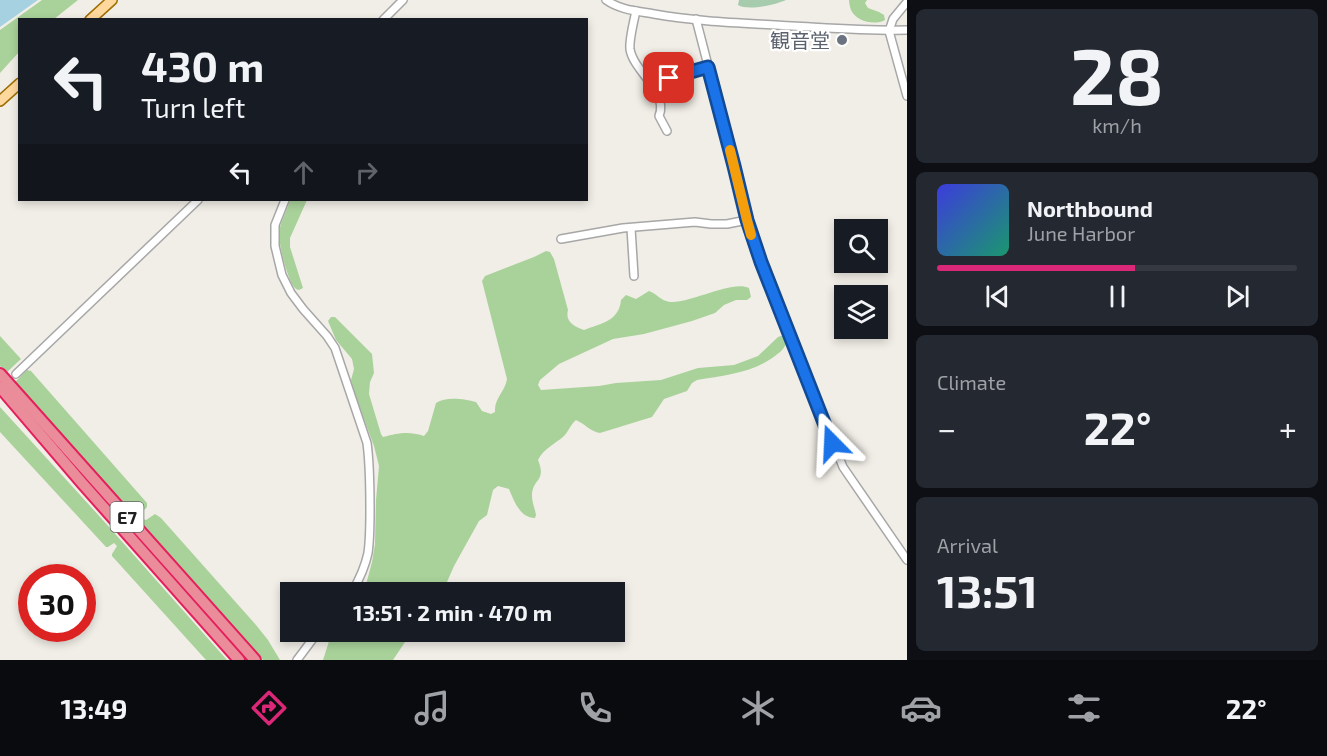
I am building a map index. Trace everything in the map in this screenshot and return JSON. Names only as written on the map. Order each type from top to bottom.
[{"type":"highway","name":"E7","points":[[0,374],[255,660]]},
{"type":"highway","name":"E7","points":[[0,387],[240,660]]},
{"type":"main road","points":[[92,18],[112,0]]},
{"type":"main road","points":[[0,101],[18,85]]},
{"type":"street","points":[[385,18],[403,0]]},
{"type":"street","points":[[606,0],[623,9],[725,22],[907,30]]},
{"type":"street","points":[[907,2],[892,19],[889,31],[907,96]]},
{"type":"street","points":[[636,11],[630,47],[661,103],[659,116],[667,131]]},
{"type":"street","points":[[696,19],[747,220],[761,262],[843,468],[907,560]]},
{"type":"street","points":[[650,83],[708,67]]},
{"type":"street","points":[[16,374],[197,201]]},
{"type":"street","points":[[285,201],[275,225],[275,246],[282,275],[291,293],[327,336],[334,348],[368,451],[370,532],[364,569],[357,582]]},
{"type":"street","points":[[561,239],[631,228],[695,222],[726,224],[747,220]]},
{"type":"street","points":[[631,228],[634,276]]},
{"type":"street","points":[[297,660],[310,642]]},
{"type":"green space","points":[[42,0],[78,0],[55,18],[18,18],[18,53],[0,73],[0,30]]},
{"type":"green space","points":[[739,0],[786,0],[769,5],[742,7],[738,5]]},
{"type":"green space","points":[[849,0],[867,0],[865,3],[868,8],[884,15],[885,20],[876,23],[861,20],[853,14]]},
{"type":"green space","points":[[290,201],[307,201],[290,238],[290,247],[303,288],[299,290],[292,284],[284,262],[279,237],[281,223]]},
{"type":"green space","points":[[546,251],[550,252],[554,259],[569,321],[584,330],[613,317],[626,295],[636,299],[649,291],[667,301],[678,302],[721,289],[741,286],[749,288],[751,297],[747,300],[736,300],[724,305],[715,313],[692,321],[644,334],[613,339],[559,364],[540,380],[538,385],[541,390],[661,380],[698,368],[734,365],[758,356],[778,337],[784,335],[787,337],[786,343],[778,354],[757,366],[697,380],[687,391],[664,399],[652,417],[600,433],[576,420],[564,436],[546,450],[538,460],[541,472],[532,496],[535,518],[522,512],[509,489],[498,486],[493,490],[487,515],[479,521],[447,582],[367,582],[375,544],[379,466],[353,390],[352,359],[336,340],[328,321],[331,317],[335,317],[372,354],[374,373],[370,382],[369,394],[383,437],[404,433],[424,436],[428,431],[436,403],[445,399],[476,402],[482,411],[491,414],[495,412],[496,403],[507,379],[482,281],[485,276]]},
{"type":"green space","points":[[0,336],[21,359],[6,373],[0,366]]},
{"type":"green space","points":[[27,370],[31,371],[147,503],[147,507],[140,514],[143,519],[146,520],[155,514],[161,518],[256,625],[280,660],[263,660],[15,382]]},
{"type":"green space","points":[[0,407],[227,660],[206,660],[112,556],[117,546],[114,543],[106,547],[0,432]]},
{"type":"green space","points":[[329,642],[405,642],[393,660],[323,660]]},
{"type":"water","points":[[0,0],[38,0],[0,27]]},
{"type":"slow traffic","points":[[730,150],[751,235]]},
{"type":"place","name":"観音堂","points":[[842,40]]},
{"type":"route","points":[[669,78],[708,67],[747,220],[761,262],[832,443]]}]
